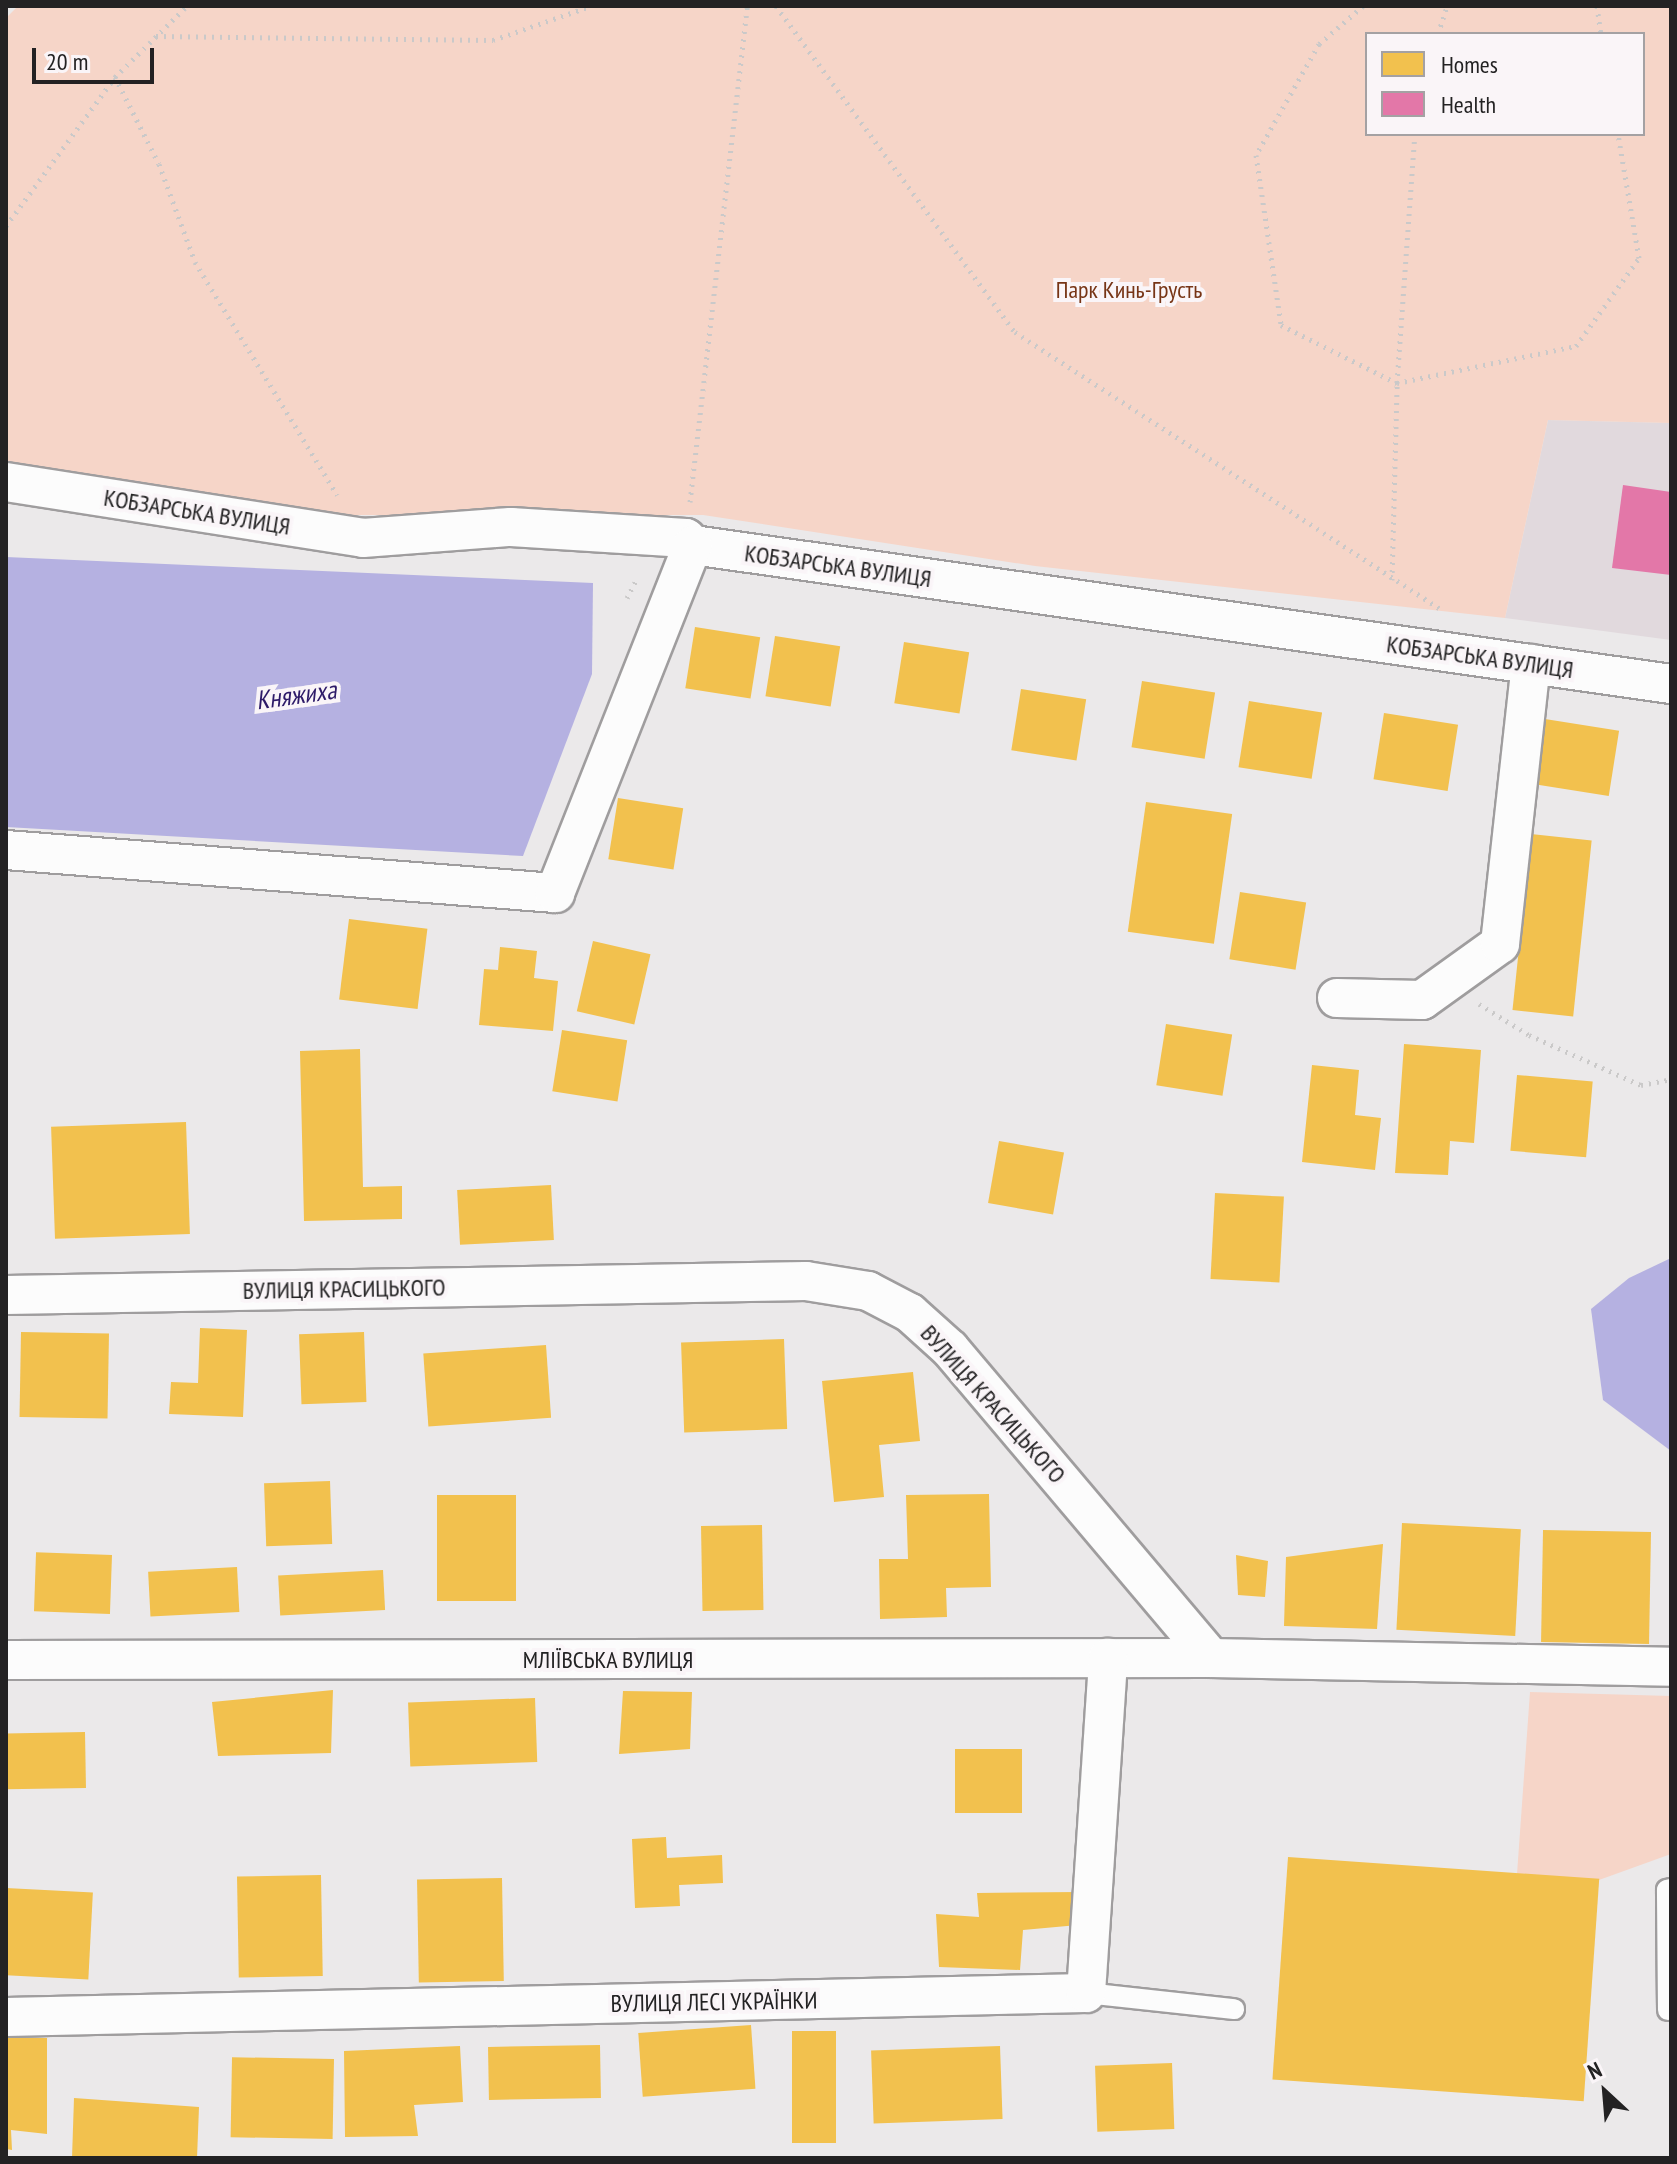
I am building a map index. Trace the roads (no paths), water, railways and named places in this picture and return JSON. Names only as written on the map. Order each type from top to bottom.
[{"type":"street","name":"КОБЗАРСЬКА ВУЛИЦЯ","points":[[6,482],[363,538],[511,527],[689,541],[1671,684]]},
{"type":"street","points":[[6,850],[555,893],[689,541]]},
{"type":"street","points":[[1337,998],[1422,1000],[1500,944],[1531,664]]},
{"type":"street","name":"ВУЛИЦЯ КРАСИЦЬКОГО","points":[[6,1295],[806,1281],[868,1291],[910,1313],[950,1349],[1211,1658]]},
{"type":"street","points":[[1086,1993],[1108,1658]]},
{"type":"street","points":[[1211,1658],[1671,1667]]},
{"type":"street","name":"МЛІЇВСЬКА ВУЛИЦЯ","points":[[6,1660],[1211,1658]]},
{"type":"street","name":"ВУЛИЦЯ ЛЕСІ УКРАЇНКИ","points":[[6,2017],[1086,1993]]},
{"type":"lane","points":[[1668,2010],[1667,1890],[1671,1889]]},
{"type":"lane","points":[[1086,1993],[1234,2009]]},
{"type":"water","name":"Княжиха","points":[[6,557],[593,583],[592,674],[523,856],[6,827]]},
{"type":"water","points":[[1671,1258],[1671,1451],[1603,1400],[1591,1309],[1629,1278]]},
{"type":"park label","name":"Парк Кинь-Грусть","points":[[1129,290]]}]
